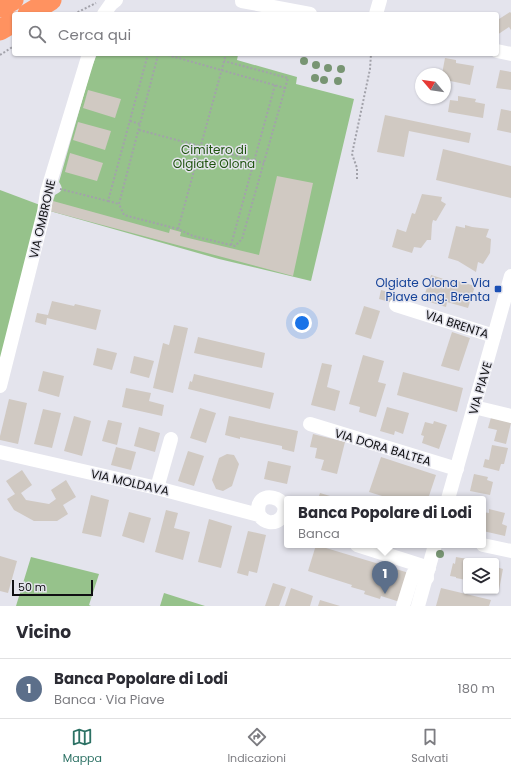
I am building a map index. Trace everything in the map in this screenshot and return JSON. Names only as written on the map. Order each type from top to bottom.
[{"type":"highway","points":[[0,7],[13,0]]},
{"type":"highway","points":[[31,12],[51,0]]},
{"type":"highway","points":[[0,30],[12,23]]},
{"type":"street","points":[[105,12],[116,0]]},
{"type":"street","points":[[242,0],[300,12]]},
{"type":"street","points":[[377,12],[380,0]]},
{"type":"street","points":[[499,51],[511,54]]},
{"type":"street","name":"VIA OMBRONE","points":[[0,386],[44,212],[49,185],[88,56]]},
{"type":"street","name":"VIA PIAVE","points":[[449,496],[494,336],[506,308],[511,276]]},
{"type":"street","name":"VIA BRENTA","points":[[396,305],[494,336]]},
{"type":"street","points":[[474,407],[511,416]]},
{"type":"street","name":"VIA DORA BALTEA","points":[[310,424],[457,469]]},
{"type":"street","points":[[157,488],[171,439]]},
{"type":"street","name":"VIA MOLDAVA","points":[[0,452],[157,488],[259,515]]},
{"type":"street","points":[[486,546],[511,551]]},
{"type":"street","points":[[365,548],[428,573]]},
{"type":"street","points":[[418,606],[434,548]]},
{"type":"street","points":[[403,606],[413,574],[428,573]]},
{"type":"path","points":[[78,12],[102,0]]},
{"type":"path","points":[[0,55],[12,47]]},
{"type":"path","points":[[108,201],[147,56]]},
{"type":"path","points":[[159,56],[119,204],[124,215],[178,229],[193,236],[235,246],[242,239],[288,78],[224,61]]},
{"type":"path","points":[[171,56],[285,88]]},
{"type":"path","points":[[178,229],[225,56]]},
{"type":"path","points":[[356,179],[357,168],[352,154],[370,69],[371,56]]},
{"type":"path","points":[[231,245],[275,85]]},
{"type":"path","points":[[130,121],[140,124]]},
{"type":"path","points":[[139,130],[264,163]]},
{"type":"path","points":[[49,185],[119,204]]},
{"type":"green space","name":"Cimitero di Olgiate Olona","points":[[96,56],[238,56],[237,60],[297,77],[296,84],[354,99],[311,281],[219,259],[50,211],[55,195],[62,190],[59,182],[91,69]]},
{"type":"green space","points":[[0,190],[40,205],[0,370]]},
{"type":"green space","points":[[31,557],[99,574],[89,605],[91,606],[16,606]]},
{"type":"green space","points":[[164,593],[205,606],[160,606]]},
{"type":"building","points":[[510,12],[511,30],[509,27],[499,34],[499,19]]},
{"type":"building","points":[[445,58],[456,60],[456,63],[474,66],[470,85],[451,81],[451,68],[443,68]]},
{"type":"building","points":[[500,70],[511,72],[511,90],[496,88]]},
{"type":"building","points":[[88,90],[121,99],[115,118],[83,108]]},
{"type":"building","points":[[458,96],[476,99],[475,102],[485,104],[483,118],[448,112],[451,100],[458,101]]},
{"type":"building","points":[[501,109],[511,111],[511,133],[497,130]]},
{"type":"building","points":[[385,115],[471,133],[469,143],[409,131],[404,157],[377,152]]},
{"type":"building","points":[[78,122],[111,131],[105,150],[73,140]]},
{"type":"building","points":[[443,149],[511,166],[511,198],[436,180]]},
{"type":"building","points":[[70,153],[103,163],[97,181],[65,172]]},
{"type":"building","points":[[277,176],[313,183],[293,276],[50,211],[53,201],[169,233],[170,229],[181,232],[180,236],[259,255]]},
{"type":"building","points":[[422,194],[442,197],[441,201],[446,204],[436,221],[433,220],[431,240],[427,240],[421,248],[414,247],[412,253],[392,247],[397,229],[406,232],[412,213],[415,214]]},
{"type":"building","points":[[465,225],[489,229],[486,237],[491,239],[490,253],[483,264],[478,262],[476,272],[458,261],[448,258],[456,226],[465,228]]},
{"type":"building","points":[[431,275],[450,281],[451,279],[475,286],[468,308],[447,302],[446,307],[423,300]]},
{"type":"building","points":[[381,290],[396,294],[393,303],[379,299]]},
{"type":"building","points":[[52,301],[74,306],[75,304],[101,310],[96,330],[47,318],[46,325],[35,322],[37,313],[48,315]]},
{"type":"building","points":[[364,306],[380,311],[371,339],[355,334]]},
{"type":"building","points":[[174,325],[188,328],[173,393],[153,388],[163,343],[169,345]]},
{"type":"building","points":[[452,332],[470,338],[459,371],[441,366]]},
{"type":"building","points":[[198,337],[265,353],[262,368],[194,353]]},
{"type":"building","points":[[97,348],[117,353],[112,370],[93,365]]},
{"type":"building","points":[[363,355],[384,361],[378,382],[386,384],[376,417],[359,412],[360,407],[349,404]]},
{"type":"building","points":[[134,356],[154,361],[149,378],[130,373]]},
{"type":"building","points":[[322,363],[332,365],[327,387],[340,391],[335,411],[311,405]]},
{"type":"building","points":[[43,371],[64,376],[59,397],[38,391]]},
{"type":"building","points":[[403,372],[463,388],[457,412],[397,395]]},
{"type":"building","points":[[194,374],[274,393],[270,409],[188,389]]},
{"type":"building","points":[[126,388],[151,393],[149,401],[164,405],[162,416],[122,407]]},
{"type":"building","points":[[9,399],[27,403],[18,444],[0,440]]},
{"type":"building","points":[[387,407],[409,413],[403,434],[395,431],[394,435],[380,431]]},
{"type":"building","points":[[200,408],[216,413],[206,443],[190,438]]},
{"type":"building","points":[[43,409],[61,413],[52,448],[34,444]]},
{"type":"building","points":[[492,414],[511,423],[506,444],[494,441],[497,430],[488,428]]},
{"type":"building","points":[[74,416],[91,421],[82,456],[64,451]]},
{"type":"building","points":[[229,416],[298,431],[294,452],[282,449],[282,446],[225,435]]},
{"type":"building","points":[[108,420],[122,423],[117,445],[102,441]]},
{"type":"building","points":[[434,421],[447,425],[439,449],[422,443],[424,436],[421,435],[425,422],[433,424]]},
{"type":"building","points":[[139,427],[160,433],[155,452],[134,446]]},
{"type":"building","points":[[313,434],[345,442],[337,474],[321,470],[324,460],[315,458],[317,448],[310,447]]},
{"type":"building","points":[[492,445],[508,448],[504,464],[501,464],[499,471],[483,467],[485,459],[489,460]]},
{"type":"building","points":[[116,447],[136,452],[131,470],[111,465]]},
{"type":"building","points":[[188,451],[204,456],[194,486],[178,481]]},
{"type":"building","points":[[227,454],[234,455],[239,464],[232,486],[223,491],[216,489],[212,480],[219,458]]},
{"type":"building","points":[[381,457],[436,475],[429,496],[382,496],[369,492]]},
{"type":"building","points":[[268,461],[291,466],[287,484],[264,479]]},
{"type":"building","points":[[22,470],[32,485],[21,493],[26,500],[49,504],[56,499],[51,490],[66,480],[76,497],[63,505],[68,514],[57,521],[34,521],[14,510],[7,499],[15,494],[6,481]]},
{"type":"building","points":[[474,474],[488,477],[487,480],[493,482],[490,495],[470,491]]},
{"type":"building","points":[[320,493],[330,496],[319,496]]},
{"type":"building","points":[[91,495],[109,500],[101,537],[82,533]]},
{"type":"building","points":[[489,509],[505,513],[502,524],[507,526],[505,536],[486,532],[486,512],[489,513]]},
{"type":"building","points":[[166,510],[178,513],[174,528],[190,532],[183,560],[155,552]]},
{"type":"building","points":[[129,512],[151,518],[144,543],[122,536]]},
{"type":"building","points":[[209,519],[232,526],[221,568],[198,562]]},
{"type":"building","points":[[248,531],[266,535],[257,573],[249,571],[248,576],[237,573]]},
{"type":"building","points":[[315,548],[326,548],[409,573],[400,602],[381,596],[380,599],[364,594],[365,591],[351,587],[352,585],[308,571]]},
{"type":"building","points":[[0,556],[17,561],[8,593],[0,591]]},
{"type":"building","points":[[456,557],[463,558],[463,579],[450,576],[453,563],[455,564]]},
{"type":"building","points":[[499,568],[503,569],[499,590]]},
{"type":"building","points":[[273,583],[286,587],[279,606],[265,606]]},
{"type":"building","points":[[291,588],[313,596],[310,606],[285,606]]},
{"type":"building","points":[[441,588],[491,600],[489,606],[436,606]]},
{"type":"building","points":[[320,600],[340,606],[318,606]]},
{"type":"place","name":"Olgiate Olona - Via Piave ang. Brenta","points":[[498,289]]},
{"type":"place","name":"Banca Popolare di Lodi","points":[[385,594]]}]
